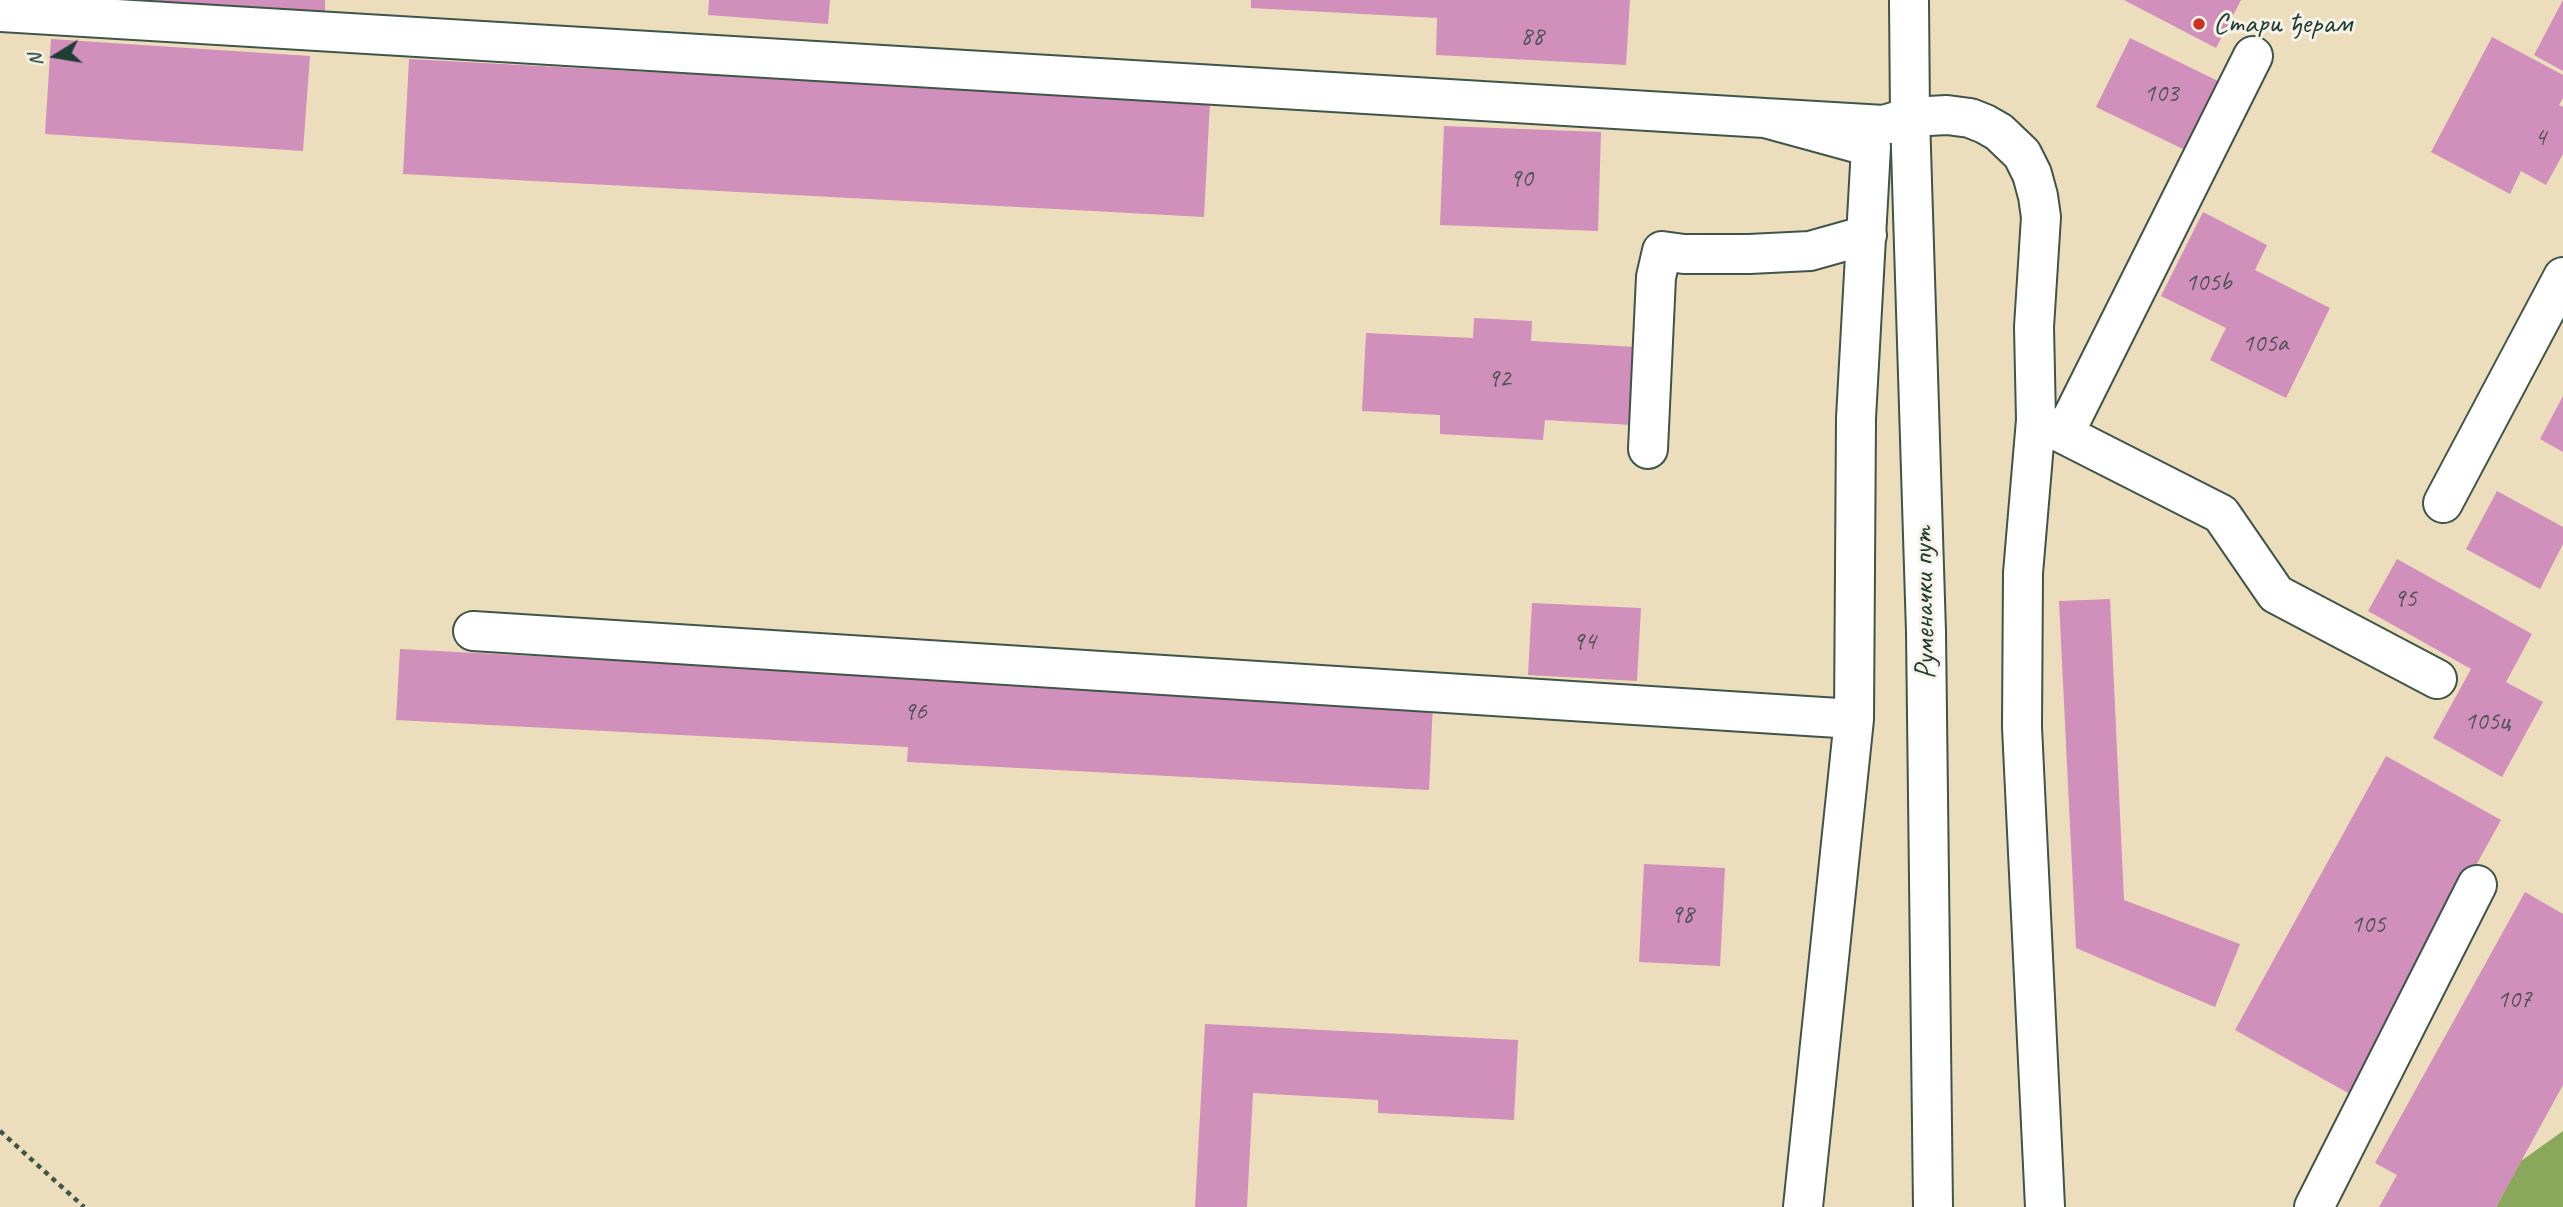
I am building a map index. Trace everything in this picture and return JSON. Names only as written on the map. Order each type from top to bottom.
[{"type":"street","name":"Руменачки пут","points":[[1909,0],[1910,117],[1926,632],[1933,1207]]},
{"type":"street","points":[[0,12],[1884,125],[1910,117],[1947,115],[1970,118],[1999,132],[2022,154],[2039,195],[2041,217],[2034,327],[2050,427]]},
{"type":"street","points":[[2045,1207],[2022,727],[2023,573],[2050,427],[2253,56]]},
{"type":"street","points":[[1765,118],[1871,147],[1856,418],[1854,719],[1803,1207]]},
{"type":"street","points":[[1648,449],[1656,277],[1662,251],[1749,254],[1810,251],[1867,235]]},
{"type":"street","points":[[2443,503],[2563,277]]},
{"type":"street","points":[[2050,427],[2221,514],[2276,594],[2437,680]]},
{"type":"street","points":[[472,631],[1854,719]]},
{"type":"street","points":[[2314,1207],[2477,885]]},
{"type":"path","points":[[0,1131],[84,1207]]},
{"type":"green space","points":[[2563,1131],[2563,1207],[2496,1207],[2521,1161]]},
{"type":"building","points":[[325,0],[325,14],[139,2]]},
{"type":"building","points":[[709,0],[830,0],[828,24],[708,15]]},
{"type":"building","points":[[1251,0],[1630,0],[1626,65],[1436,55],[1437,18],[1251,8]]},
{"type":"building","name":"Стари ђерам","points":[[2124,0],[2241,0],[2216,48]]},
{"type":"building","points":[[2563,0],[2563,71],[2534,55]]},
{"type":"building","points":[[2492,37],[2563,75],[2563,98],[2559,105],[2563,107],[2563,154],[2546,185],[2521,171],[2510,194],[2431,152]]},
{"type":"building","points":[[2130,38],[2218,81],[2185,150],[2096,107]]},
{"type":"building","points":[[51,39],[310,56],[303,151],[45,134]]},
{"type":"building","points":[[409,59],[1210,102],[1204,217],[403,174]]},
{"type":"building","points":[[1444,126],[1601,132],[1598,231],[1440,225]]},
{"type":"building","points":[[2203,212],[2267,245],[2255,270],[2330,308],[2286,398],[2210,360],[2226,328],[2161,296]]},
{"type":"building","points":[[1474,318],[1532,321],[1531,341],[1636,347],[1632,425],[1545,420],[1543,440],[1440,434],[1440,415],[1362,411],[1366,333],[1473,338]]},
{"type":"building","points":[[2563,396],[2563,452],[2540,439]]},
{"type":"building","points":[[2497,491],[2563,527],[2563,544],[2540,589],[2466,549]]},
{"type":"building","points":[[2397,559],[2532,634],[2506,682],[2543,702],[2502,777],[2433,738],[2471,669],[2368,611]]},
{"type":"building","points":[[2110,599],[2124,900],[2240,944],[2215,1007],[2076,948],[2059,601]]},
{"type":"building","points":[[1532,603],[1641,608],[1637,681],[1528,675]]},
{"type":"building","points":[[400,649],[1433,703],[1429,790],[907,762],[908,747],[396,720]]},
{"type":"building","points":[[2386,756],[2501,820],[2350,1094],[2235,1030]]},
{"type":"building","points":[[1644,864],[1725,868],[1720,966],[1639,962]]},
{"type":"building","points":[[2525,892],[2563,914],[2563,1085],[2496,1207],[2379,1207],[2397,1175],[2375,1163]]},
{"type":"building","points":[[1205,1024],[1518,1040],[1514,1120],[1378,1113],[1378,1100],[1253,1093],[1247,1207],[1195,1207]]},
{"type":"place","name":"Стари ђерам","points":[[2199,24]]}]
